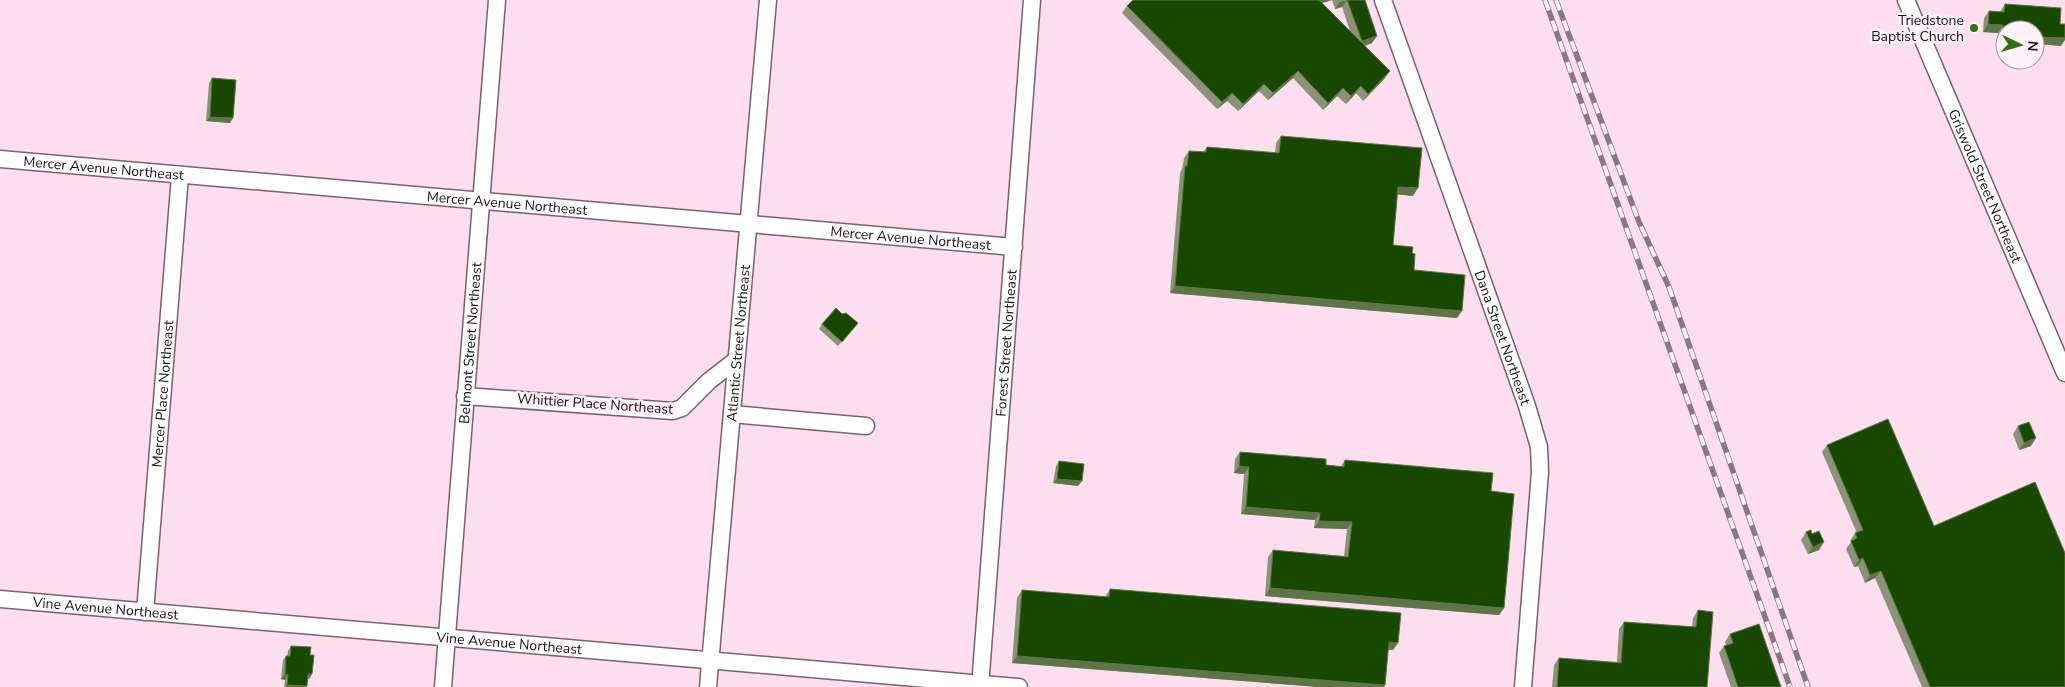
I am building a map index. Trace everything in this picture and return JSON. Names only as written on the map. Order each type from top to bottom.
[{"type":"street","name":"Belmont Street Northeast","points":[[442,687],[497,0]]},
{"type":"street","name":"Atlantic Street Northeast","points":[[708,687],[768,0]]},
{"type":"street","name":"Forest Street Northeast","points":[[980,685],[1032,0]]},
{"type":"street","name":"Dana Street Northeast","points":[[1383,0],[1533,422],[1539,447],[1540,472],[1523,687]]},
{"type":"street","name":"Griswold Street Northeast","points":[[1906,0],[2065,373]]},
{"type":"street","name":"Mercer Avenue Northeast","points":[[0,159],[1014,247]]},
{"type":"street","name":"Mercer Place Northeast","points":[[145,612],[180,176]]},
{"type":"street","name":"Whittier Place Northeast","points":[[466,396],[673,412],[682,408],[709,381],[736,360]]},
{"type":"street","points":[[732,414],[866,426]]},
{"type":"street","name":"Vine Avenue Northeast","points":[[0,599],[1019,687]]},
{"type":"building","points":[[1133,0],[1319,0],[1390,71],[1368,94],[1361,86],[1351,96],[1343,88],[1328,103],[1298,71],[1273,93],[1264,84],[1243,104],[1232,93],[1222,102],[1127,6]]},
{"type":"building","points":[[1347,0],[1365,0],[1377,36],[1362,41]]},
{"type":"building","points":[[2005,4],[2061,8],[2060,24],[2065,24],[2065,38],[2045,37],[2045,20],[1995,20],[1995,24],[1988,24],[1989,11],[2004,12]]},
{"type":"building","points":[[212,78],[236,80],[233,118],[210,117]]},
{"type":"building","points":[[1281,136],[1422,148],[1418,188],[1398,187],[1393,245],[1413,247],[1412,253],[1415,254],[1414,270],[1465,275],[1462,311],[1175,286],[1185,166],[1187,166],[1189,151],[1206,152],[1207,147],[1279,153]]},
{"type":"building","points":[[836,308],[842,314],[846,313],[858,323],[842,342],[822,324]]},
{"type":"building","points":[[1888,419],[1934,526],[2035,482],[2065,553],[2065,687],[1930,687],[1881,571],[1870,575],[1863,558],[1859,560],[1851,541],[1857,538],[1855,533],[1863,530],[1827,445]]},
{"type":"building","points":[[2029,422],[2036,438],[2024,443],[2018,426]]},
{"type":"building","points":[[1240,452],[1326,459],[1326,465],[1344,467],[1345,460],[1493,473],[1491,491],[1514,494],[1504,608],[1270,588],[1273,550],[1348,557],[1352,522],[1319,521],[1320,513],[1246,507],[1249,467],[1239,466]]},
{"type":"building","points":[[1059,461],[1084,464],[1082,481],[1057,479]]},
{"type":"building","points":[[1811,530],[1812,534],[1819,531],[1824,542],[1813,547],[1806,532]]},
{"type":"building","points":[[1110,589],[1401,613],[1398,643],[1389,642],[1385,685],[1017,656],[1022,590],[1109,597]]},
{"type":"building","points":[[1698,610],[1713,612],[1707,687],[1557,687],[1559,658],[1621,663],[1624,622],[1696,627]]},
{"type":"building","points":[[1759,624],[1781,687],[1738,687],[1724,646],[1733,643],[1730,634]]},
{"type":"building","points":[[291,646],[311,647],[310,655],[314,655],[312,674],[308,674],[307,686],[287,685],[288,675],[285,674],[286,656],[290,656]]},
{"type":"railway","points":[[1545,0],[1790,687]]},
{"type":"railway","points":[[1556,0],[1639,222],[1669,287],[1808,687]]},
{"type":"place","name":"Triedstone Baptist Church","points":[[1974,28]]}]
